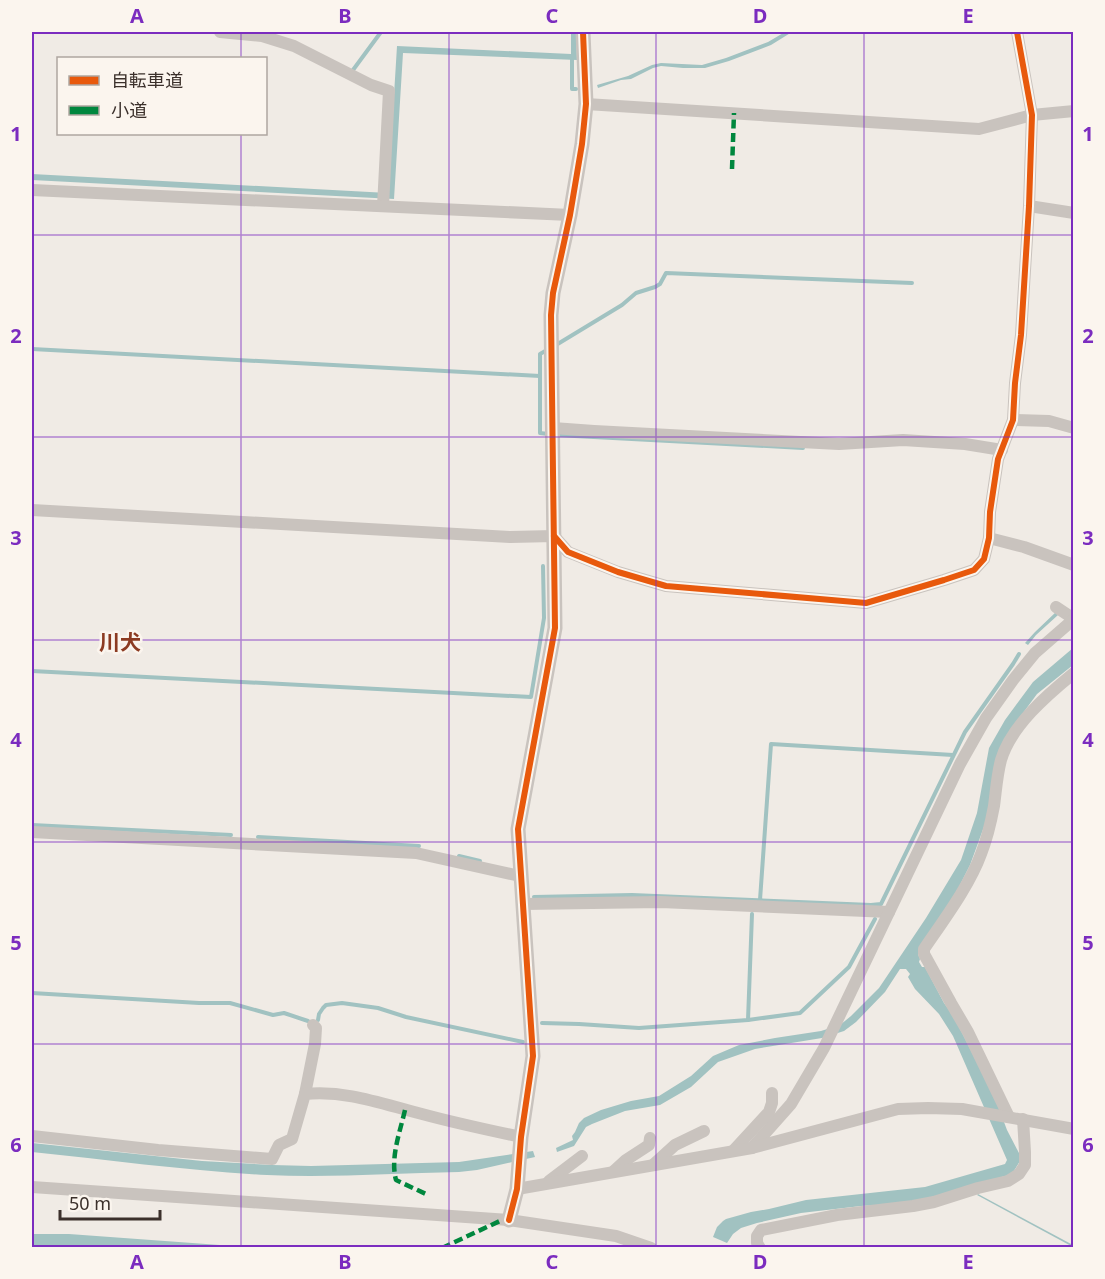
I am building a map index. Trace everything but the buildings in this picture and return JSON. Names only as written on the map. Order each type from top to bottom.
[{"type":"street","points":[[220,32],[262,36],[294,46],[371,85],[389,91],[383,199]]},
{"type":"street","points":[[509,1220],[517,1189],[521,1137],[533,1056],[518,829],[555,628],[551,315],[553,293],[582,144],[586,104],[583,32]]},
{"type":"street","points":[[554,536],[568,552],[618,572],[666,586],[866,603],[974,570],[984,559],[989,538],[990,512],[998,459],[1013,420],[1021,335],[1032,115],[1017,32]]},
{"type":"street","points":[[586,104],[980,129],[1032,115],[1074,111]]},
{"type":"street","points":[[32,190],[383,199],[570,215]]},
{"type":"street","points":[[1029,206],[1074,213]]},
{"type":"street","points":[[1013,420],[1050,421],[1074,428]]},
{"type":"street","points":[[553,428],[839,444],[903,440],[965,444],[1002,450]]},
{"type":"street","points":[[32,510],[510,537],[554,536]]},
{"type":"street","points":[[989,538],[1024,547],[1074,565]]},
{"type":"street","points":[[752,1148],[791,1104],[829,1038],[960,764],[986,718],[1035,653],[1074,619],[1056,607]]},
{"type":"street","points":[[1009,1117],[969,1032],[924,954],[924,949],[963,890],[980,857],[993,809],[1001,762],[1007,746],[1028,716],[1048,694],[1074,673]]},
{"type":"street","points":[[32,832],[416,853],[520,876]]},
{"type":"street","points":[[523,904],[661,902],[889,912]]},
{"type":"street","points":[[32,1136],[158,1150],[272,1159],[279,1145],[291,1139],[315,1044],[316,1028],[314,1025]]},
{"type":"street","points":[[733,1151],[769,1112],[772,1093]]},
{"type":"street","points":[[304,1094],[357,1096],[467,1126],[521,1137]]},
{"type":"street","points":[[517,1189],[752,1148],[898,1109],[962,1109],[1074,1129]]},
{"type":"street","points":[[760,1248],[757,1236],[761,1230],[837,1215],[934,1202],[1008,1181],[1018,1174],[1024,1165],[1023,1119]]},
{"type":"street","points":[[653,1165],[675,1145],[704,1131]]},
{"type":"street","points":[[613,1172],[626,1160],[649,1145],[650,1138]]},
{"type":"street","points":[[545,1184],[582,1156]]},
{"type":"street","points":[[32,1187],[509,1220],[616,1236],[651,1248]]},
{"type":"water","points":[[571,32],[576,32],[577,60],[403,53],[394,199],[32,180],[32,174],[388,193],[397,46],[571,54]]},
{"type":"water","points":[[785,32],[792,32],[771,45],[705,68],[661,66],[631,79],[598,88],[597,85],[661,63],[702,65],[768,42]]},
{"type":"water","points":[[1056,612],[1058,615],[1028,645],[1025,643],[1035,632]]},
{"type":"water","points":[[1073,648],[1073,665],[1037,694],[1006,736],[985,824],[970,865],[918,954],[919,962],[922,967],[925,967],[953,1015],[995,1098],[1007,1130],[1020,1155],[1020,1161],[1012,1174],[937,1196],[897,1204],[801,1213],[757,1223],[741,1228],[727,1243],[713,1237],[717,1227],[726,1219],[751,1212],[806,1200],[925,1187],[1005,1164],[1007,1160],[953,1036],[939,1014],[915,989],[906,969],[900,969],[885,992],[844,1031],[822,1038],[755,1049],[718,1062],[691,1087],[660,1105],[625,1111],[592,1124],[586,1127],[574,1146],[557,1152],[556,1148],[573,1140],[572,1136],[584,1118],[631,1101],[659,1096],[691,1076],[713,1056],[739,1045],[821,1031],[840,1025],[851,1016],[879,988],[926,918],[961,860],[977,813],[989,748],[1005,720],[1033,682]]},
{"type":"water","points":[[32,1143],[202,1161],[272,1165],[459,1162],[533,1151],[535,1157],[459,1172],[291,1176],[208,1171],[32,1152]]},
{"type":"water","points":[[977,1195],[1073,1245],[1073,1247]]},
{"type":"water","points":[[32,1234],[69,1234],[247,1247],[32,1247]]},
{"type":"waterway","points":[[353,70],[381,32]]},
{"type":"waterway","points":[[572,57],[572,89],[576,89]]},
{"type":"waterway","points":[[556,345],[622,305],[636,293],[660,284],[666,273],[912,283]]},
{"type":"waterway","points":[[32,349],[540,376]]},
{"type":"waterway","points":[[547,350],[540,354],[540,433],[548,434]]},
{"type":"waterway","points":[[556,435],[803,448]]},
{"type":"waterway","points":[[32,671],[531,697],[544,618],[543,566]]},
{"type":"waterway","points":[[534,897],[632,895],[881,904],[965,732],[1019,654]]},
{"type":"waterway","points":[[760,900],[771,744],[953,755]]},
{"type":"waterway","points":[[32,825],[231,835]]},
{"type":"waterway","points":[[258,837],[419,846]]},
{"type":"waterway","points":[[459,856],[480,861]]},
{"type":"waterway","points":[[748,1020],[752,914]]},
{"type":"waterway","points":[[542,1023],[639,1028],[748,1020],[800,1013],[849,967],[875,919]]},
{"type":"waterway","points":[[32,993],[230,1003],[273,1015],[284,1013],[308,1021]]},
{"type":"waterway","points":[[318,1020],[319,1014],[326,1005],[342,1003],[378,1008],[406,1017],[523,1042]]},
{"type":"marked path","points":[[732,169],[734,113]]},
{"type":"marked path","points":[[405,1110],[395,1154],[396,1180],[428,1195]]},
{"type":"marked path","points":[[442,1248],[502,1220]]},
{"type":"cycle path","points":[[509,1220],[517,1189],[521,1137],[533,1056],[518,829],[555,628],[551,315],[553,293],[582,144],[586,104],[583,32]]},
{"type":"cycle path","points":[[554,536],[568,552],[618,572],[666,586],[866,603],[974,570],[984,559],[989,538],[990,512],[998,459],[1013,420],[1021,335],[1032,115],[1017,32]]},
{"type":"district","name":"川犬","points":[[120,642]]}]
